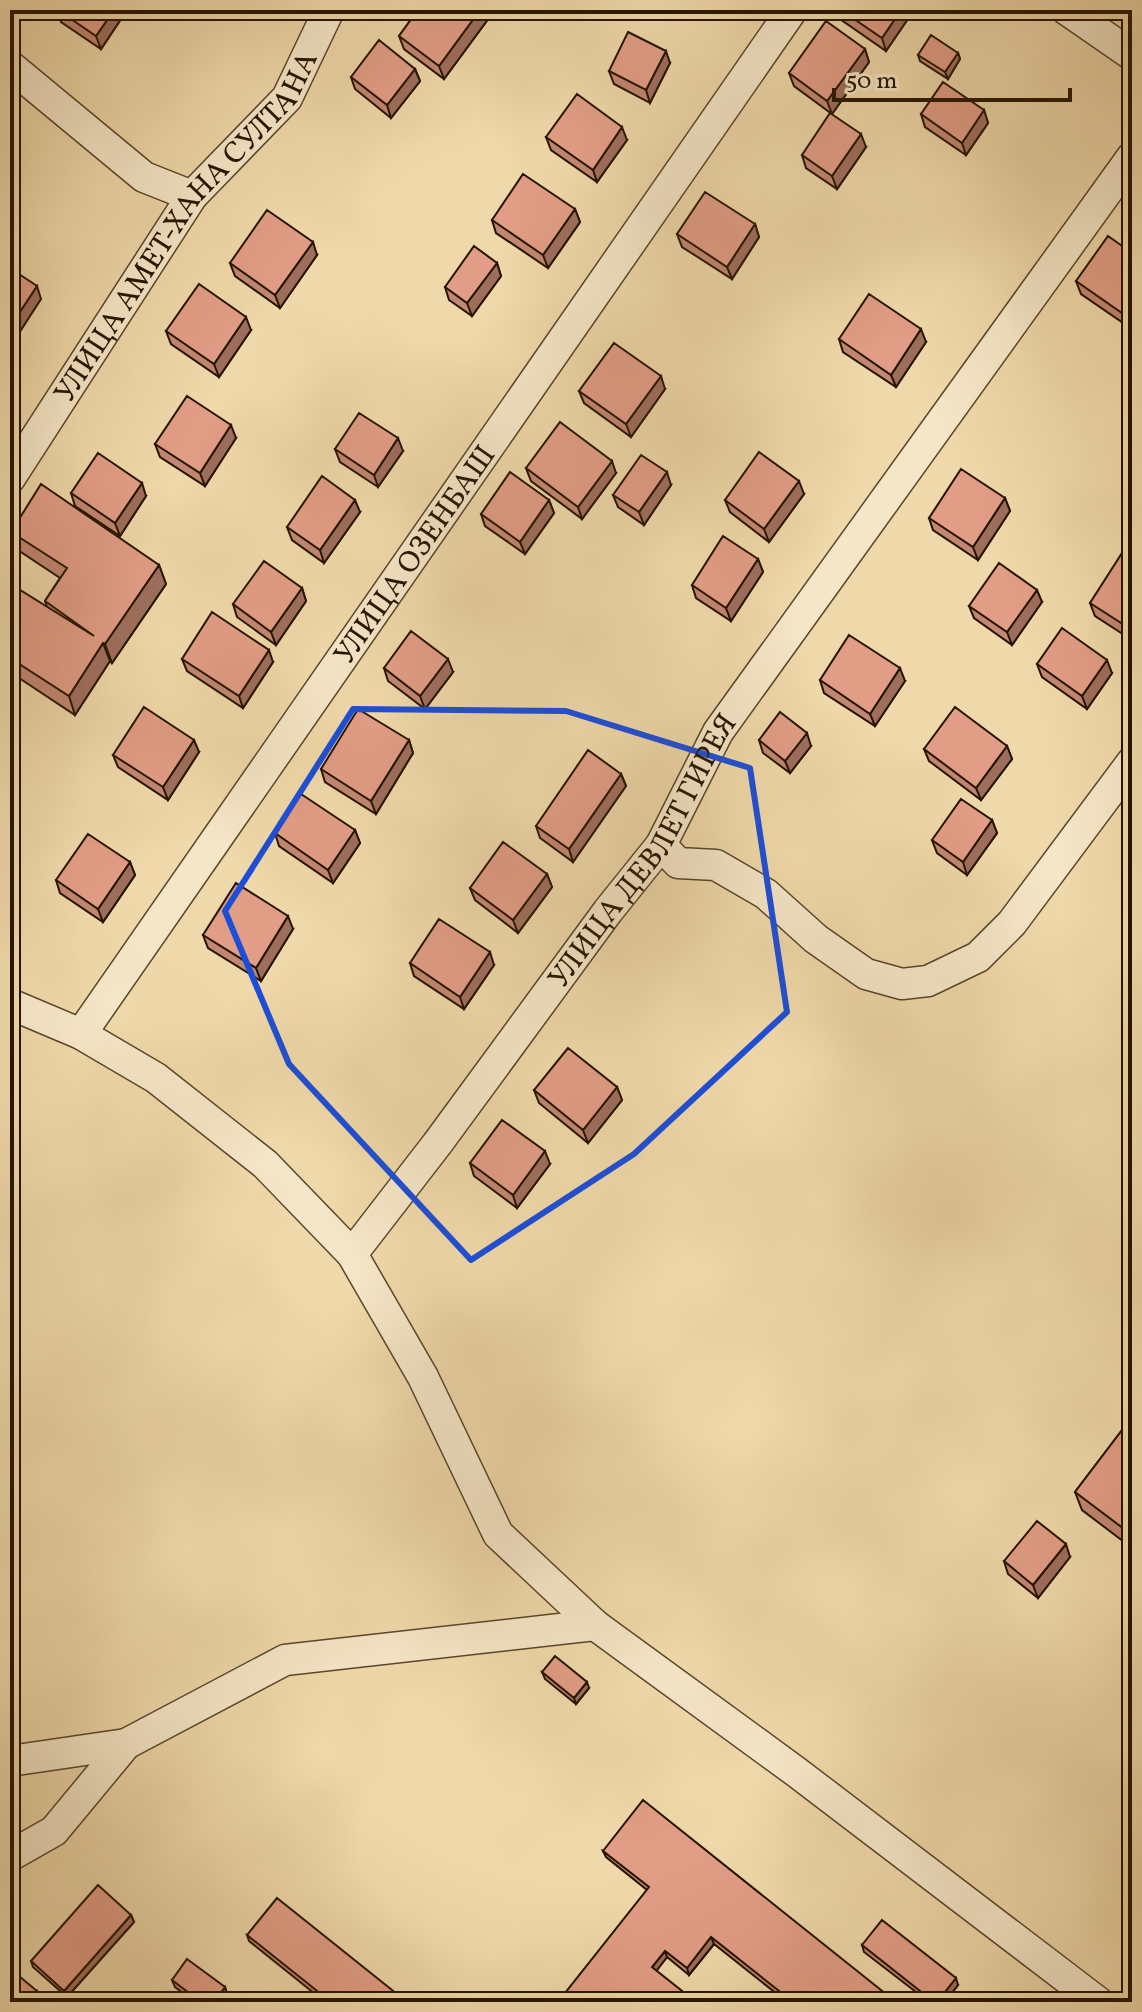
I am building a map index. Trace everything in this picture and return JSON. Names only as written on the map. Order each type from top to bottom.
[{"type":"street","name":"УЛИЦА АМЕТ-ХАНА СУЛТАНА","points":[[10,478],[192,196],[287,98],[329,10]]},
{"type":"street","name":"УЛИЦА ОЗЕНБАШ","points":[[81,1034],[792,10]]},
{"type":"street","points":[[1067,10],[1132,55]]},
{"type":"street","points":[[10,66],[144,177],[192,196]]},
{"type":"street","name":"УЛИЦА ДЕВЛЕТ ГИРЕЯ","points":[[352,1254],[608,911],[661,845],[718,732],[1132,157]]},
{"type":"street","points":[[661,845],[678,863],[716,865],[766,894],[816,939],[866,974],[902,984],[928,981],[978,957],[1012,923],[1132,762]]},
{"type":"street","points":[[10,1004],[81,1034],[156,1078],[265,1164],[352,1254],[423,1377],[498,1534],[595,1625],[795,1771],[1098,2002]]},
{"type":"street","points":[[10,1761],[126,1744],[285,1660],[595,1625]]},
{"type":"street","points":[[10,1856],[54,1831],[126,1744]]},
{"type":"highlighted area","points":[[353,709],[566,711],[750,768],[787,1012],[634,1154],[471,1260],[289,1064],[225,911]]},
{"type":"building","points":[[58,10],[114,10],[96,36]]},
{"type":"building","points":[[418,10],[480,10],[439,66],[399,36]]},
{"type":"building","points":[[841,10],[901,10],[882,38]]},
{"type":"building","points":[[826,21],[865,49],[827,101],[789,73]]},
{"type":"building","points":[[628,32],[666,51],[646,90],[609,71]]},
{"type":"building","points":[[931,35],[958,53],[945,72],[918,55]]},
{"type":"building","points":[[379,40],[415,69],[387,105],[351,77]]},
{"type":"building","points":[[943,82],[984,110],[962,143],[921,114]]},
{"type":"building","points":[[577,94],[622,127],[593,170],[546,137]]},
{"type":"building","points":[[830,113],[861,134],[832,176],[802,155]]},
{"type":"building","points":[[523,174],[575,209],[543,255],[492,220]]},
{"type":"building","points":[[705,192],[755,224],[727,267],[677,234]]},
{"type":"building","points":[[267,210],[313,242],[275,295],[230,263]]},
{"type":"building","points":[[1108,236],[1132,253],[1132,320],[1076,281]]},
{"type":"building","points":[[474,246],[497,263],[467,303],[445,287]]},
{"type":"building","points":[[10,268],[37,286],[10,327]]},
{"type":"building","points":[[199,284],[246,317],[214,364],[166,331]]},
{"type":"building","points":[[869,294],[921,329],[891,375],[839,339]]},
{"type":"building","points":[[614,343],[661,376],[626,424],[579,391]]},
{"type":"building","points":[[187,396],[231,425],[200,473],[155,444]]},
{"type":"building","points":[[359,413],[398,438],[374,475],[335,449]]},
{"type":"building","points":[[560,422],[612,461],[578,507],[526,468]]},
{"type":"building","points":[[759,452],[799,481],[764,529],[725,500]]},
{"type":"building","points":[[98,453],[142,483],[115,523],[71,493]]},
{"type":"building","points":[[641,455],[667,472],[639,512],[613,495]]},
{"type":"building","points":[[961,469],[1005,498],[973,547],[929,518]]},
{"type":"building","points":[[510,472],[549,500],[520,542],[481,514]]},
{"type":"building","points":[[322,476],[355,500],[320,550],[287,527]]},
{"type":"building","points":[[41,484],[159,565],[69,696],[10,658],[10,606],[20,590],[94,636],[45,601],[67,568],[11,532]]},
{"type":"building","points":[[723,536],[758,559],[726,608],[692,585]]},
{"type":"building","points":[[1122,553],[1132,560],[1132,630],[1090,603]]},
{"type":"building","points":[[264,561],[302,588],[271,632],[233,604]]},
{"type":"building","points":[[999,563],[1037,590],[1007,632],[969,606]]},
{"type":"building","points":[[212,612],[269,650],[239,696],[182,659]]},
{"type":"building","points":[[1062,628],[1107,660],[1082,696],[1037,664]]},
{"type":"building","points":[[411,631],[448,659],[420,696],[384,668]]},
{"type":"building","points":[[849,635],[900,668],[870,714],[820,680]]},
{"type":"building","points":[[144,707],[194,740],[163,787],[113,755]]},
{"type":"building","points":[[955,707],[1007,746],[976,788],[924,749]]},
{"type":"building","points":[[358,709],[409,740],[371,801],[321,769]]},
{"type":"building","points":[[780,712],[807,733],[785,761],[759,740]]},
{"type":"building","points":[[588,750],[621,774],[569,849],[536,826]]},
{"type":"building","points":[[301,794],[355,830],[328,870],[275,833]]},
{"type":"building","points":[[961,799],[992,820],[963,862],[932,840]]},
{"type":"building","points":[[88,834],[130,862],[98,909],[56,880]]},
{"type":"building","points":[[503,842],[547,874],[513,920],[470,888]]},
{"type":"building","points":[[236,883],[288,916],[256,968],[203,935]]},
{"type":"building","points":[[439,919],[490,952],[460,997],[410,963]]},
{"type":"building","points":[[568,1048],[617,1087],[583,1130],[534,1090]]},
{"type":"building","points":[[502,1120],[545,1151],[513,1195],[470,1163]]},
{"type":"building","points":[[1132,1417],[1132,1535],[1075,1492]]},
{"type":"building","points":[[1037,1521],[1066,1544],[1033,1585],[1004,1561]]},
{"type":"building","points":[[555,1656],[587,1682],[574,1698],[542,1672]]},
{"type":"building","points":[[643,1800],[896,2002],[793,2002],[711,1937],[687,1968],[665,1951],[652,1967],[696,2002],[558,2002],[649,1887],[603,1851]]},
{"type":"building","points":[[98,1885],[131,1915],[64,1991],[31,1961]]},
{"type":"building","points":[[277,1898],[407,2002],[331,2002],[247,1935]]},
{"type":"building","points":[[882,1920],[956,1978],[937,2002],[862,1945]]},
{"type":"building","points":[[187,1959],[225,1987],[214,2002],[201,2002],[172,1980]]},
{"type":"building","points":[[13,1971],[37,1991],[27,2002],[10,2002],[10,1975]]}]
